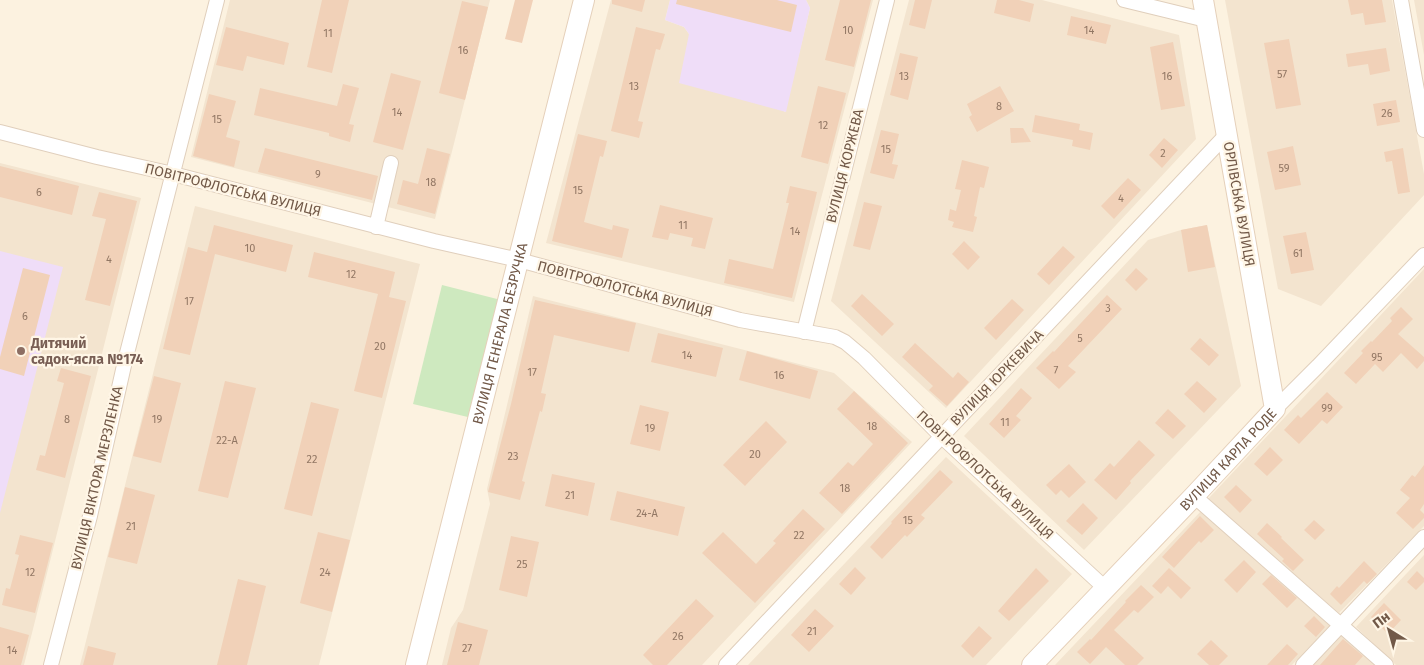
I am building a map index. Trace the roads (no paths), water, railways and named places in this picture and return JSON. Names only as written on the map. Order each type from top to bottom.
[{"type":"street","name":"ВУЛИЦЯ ВІКТОРА МЕРЗЛЕНКА","points":[[51,665],[90,516],[125,361],[217,0]]},
{"type":"street","name":"ВУЛИЦЯ ГЕНЕРАЛА БЕЗРУЧКА","points":[[416,665],[584,0]]},
{"type":"street","name":"ВУЛИЦЯ КОРЖЕВА","points":[[804,332],[886,0]]},
{"type":"street","points":[[1124,0],[1206,20]]},
{"type":"street","name":"ОРЛІВСЬКА ВУЛИЦЯ","points":[[1203,0],[1275,409]]},
{"type":"street","points":[[1401,0],[1424,130]]},
{"type":"street","name":"ПОВІТРОФЛОТСЬКА ВУЛИЦЯ","points":[[0,132],[173,174],[376,227],[519,260],[706,311],[835,337],[845,342],[864,358],[941,436],[1105,588]]},
{"type":"street","name":"ВУЛИЦЯ ЮРКЕВИЧА","points":[[726,665],[1227,134]]},
{"type":"street","points":[[376,227],[391,163]]},
{"type":"street","name":"ВУЛИЦЯ КАРЛА РОДЕ","points":[[1032,665],[1424,255]]},
{"type":"street","points":[[1194,496],[1386,665]]},
{"type":"street","points":[[1303,665],[1424,537]]},
{"type":"place","name":"Дитячий садок-ясла №174","points":[[21,351]]}]
